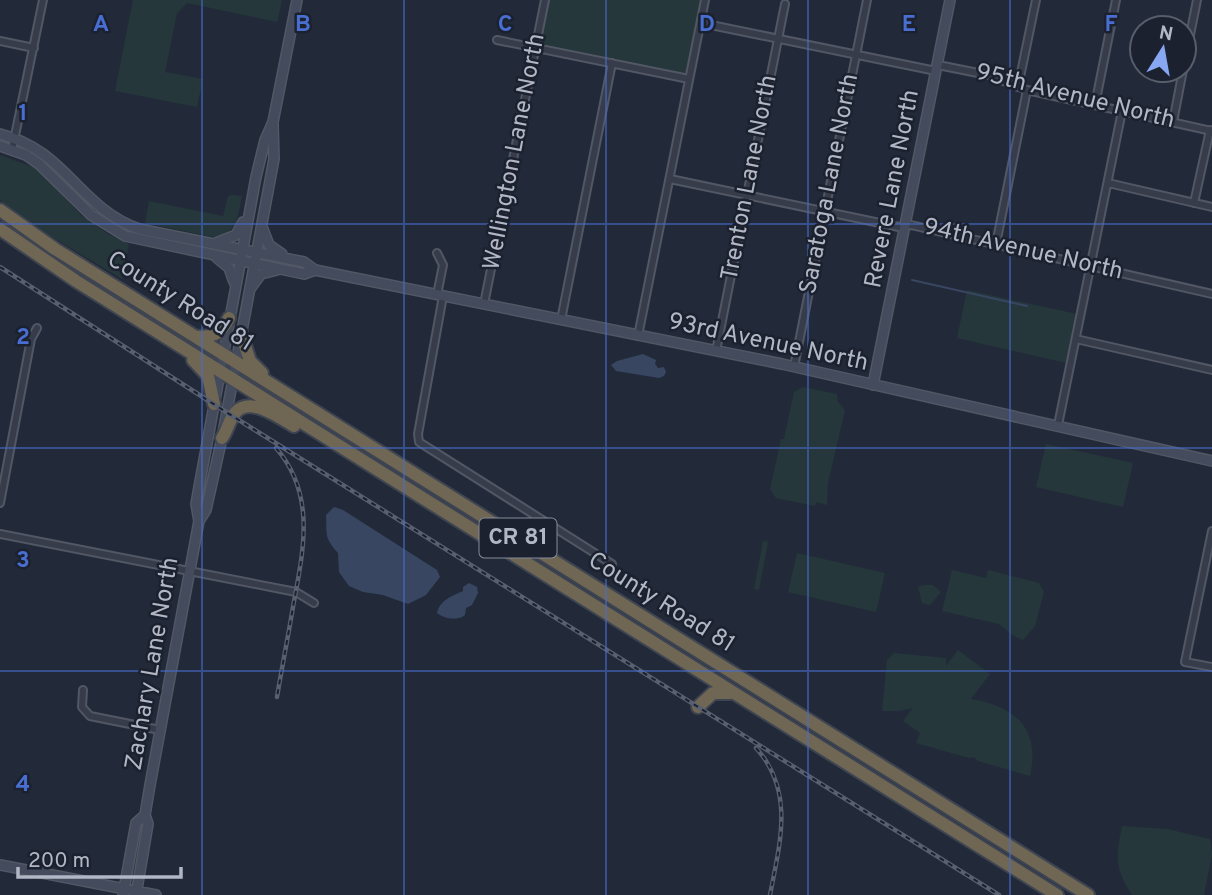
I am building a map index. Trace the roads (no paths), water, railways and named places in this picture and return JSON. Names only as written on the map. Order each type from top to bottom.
[{"type":"highway","points":[[0,204],[5,214]]},
{"type":"highway","name":"County Road 81","points":[[5,214],[195,337],[1088,895]]},
{"type":"highway","name":"County Road 81","points":[[0,229],[154,330],[1057,895]]},
{"type":"highway","points":[[0,236],[34,253]]},
{"type":"highway","points":[[195,337],[215,335],[223,329],[229,318]]},
{"type":"highway","points":[[154,330],[203,369],[210,382],[214,404]]},
{"type":"highway","points":[[241,333],[246,351],[254,365],[314,410]]},
{"type":"highway","points":[[222,438],[235,412],[256,407],[355,455]]},
{"type":"highway","points":[[713,680],[699,700],[698,707],[717,692],[739,696]]},
{"type":"street","points":[[12,150],[43,0]]},
{"type":"street","name":"Zachary Lane North","points":[[199,521],[206,510],[222,438],[274,159],[273,122],[297,0]]},
{"type":"street","name":"Wellington Lane North","points":[[484,304],[545,0]]},
{"type":"street","points":[[638,336],[705,0]]},
{"type":"street","name":"Saratoga Lane North","points":[[794,367],[867,0]]},
{"type":"street","name":"Revere Lane North","points":[[873,385],[950,0]]},
{"type":"street","points":[[1018,88],[1036,0]]},
{"type":"street","points":[[1095,105],[1116,0]]},
{"type":"street","name":"Trenton Lane North","points":[[716,351],[785,4]]},
{"type":"street","name":"95th Avenue North","points":[[701,23],[856,55],[988,75],[1018,88],[1211,130]]},
{"type":"street","points":[[497,40],[689,79]]},
{"type":"street","points":[[0,41],[34,48]]},
{"type":"street","points":[[561,320],[612,63]]},
{"type":"street","points":[[1173,122],[1181,84]]},
{"type":"street","points":[[996,244],[1027,90]]},
{"type":"street","points":[[1058,425],[1122,111]]},
{"type":"street","name":"Zachary Lane North","points":[[136,893],[148,824],[145,815],[199,521],[196,504],[229,318],[256,177],[265,140],[273,122]]},
{"type":"street","points":[[1194,203],[1211,130]]},
{"type":"street","name":"93rd Avenue North","points":[[0,134],[16,138],[42,152],[99,207],[120,221],[139,229],[296,260],[315,270],[794,367],[1212,461]]},
{"type":"street","name":"93rd Avenue North","points":[[0,146],[26,155],[48,171],[91,215],[116,232],[145,242],[304,274],[315,270]]},
{"type":"street","points":[[211,243],[223,242],[239,232],[249,187],[256,177]]},
{"type":"street","name":"94th Avenue North","points":[[670,179],[899,226],[911,225],[1212,294]]},
{"type":"street","points":[[1108,183],[1212,207]]},
{"type":"street","points":[[261,224],[264,239],[269,245],[296,260]]},
{"type":"street","points":[[437,253],[443,265],[419,442],[612,564]]},
{"type":"street","points":[[206,254],[223,261],[229,268],[234,279],[234,292]]},
{"type":"street","points":[[248,293],[261,274],[272,270],[286,270]]},
{"type":"street","points":[[0,503],[31,339],[37,328]]},
{"type":"street","points":[[1076,338],[1212,370]]},
{"type":"street","points":[[512,554],[536,516]]},
{"type":"street","points":[[1212,531],[1208,566],[1185,662],[1212,667]]},
{"type":"street","points":[[0,534],[296,592],[314,603]]},
{"type":"street","points":[[713,680],[723,666]]},
{"type":"street","points":[[83,690],[82,707],[90,716],[160,730]]},
{"type":"street","name":"Zachary Lane North","points":[[124,891],[136,823],[145,815]]},
{"type":"street","points":[[0,865],[124,891],[156,895]]},
{"type":"water","points":[[643,354],[656,360],[658,368],[664,367],[664,376],[659,378],[616,371],[611,365],[617,361]]},
{"type":"water","points":[[334,507],[343,510],[437,570],[440,577],[426,595],[408,604],[349,586],[339,572],[338,553],[327,536],[326,515]]},
{"type":"water","points":[[469,583],[477,587],[478,593],[472,605],[466,608],[465,615],[451,618],[437,613],[444,602],[463,591],[463,587]]},
{"type":"waterway","points":[[912,280],[1027,306]]},
{"type":"railway","points":[[0,267],[226,412],[999,895]]},
{"type":"railway","points":[[276,448],[289,466],[297,485],[304,524],[300,566],[277,697]]},
{"type":"railway","points":[[756,748],[776,782],[780,800],[780,837],[770,895]]}]
